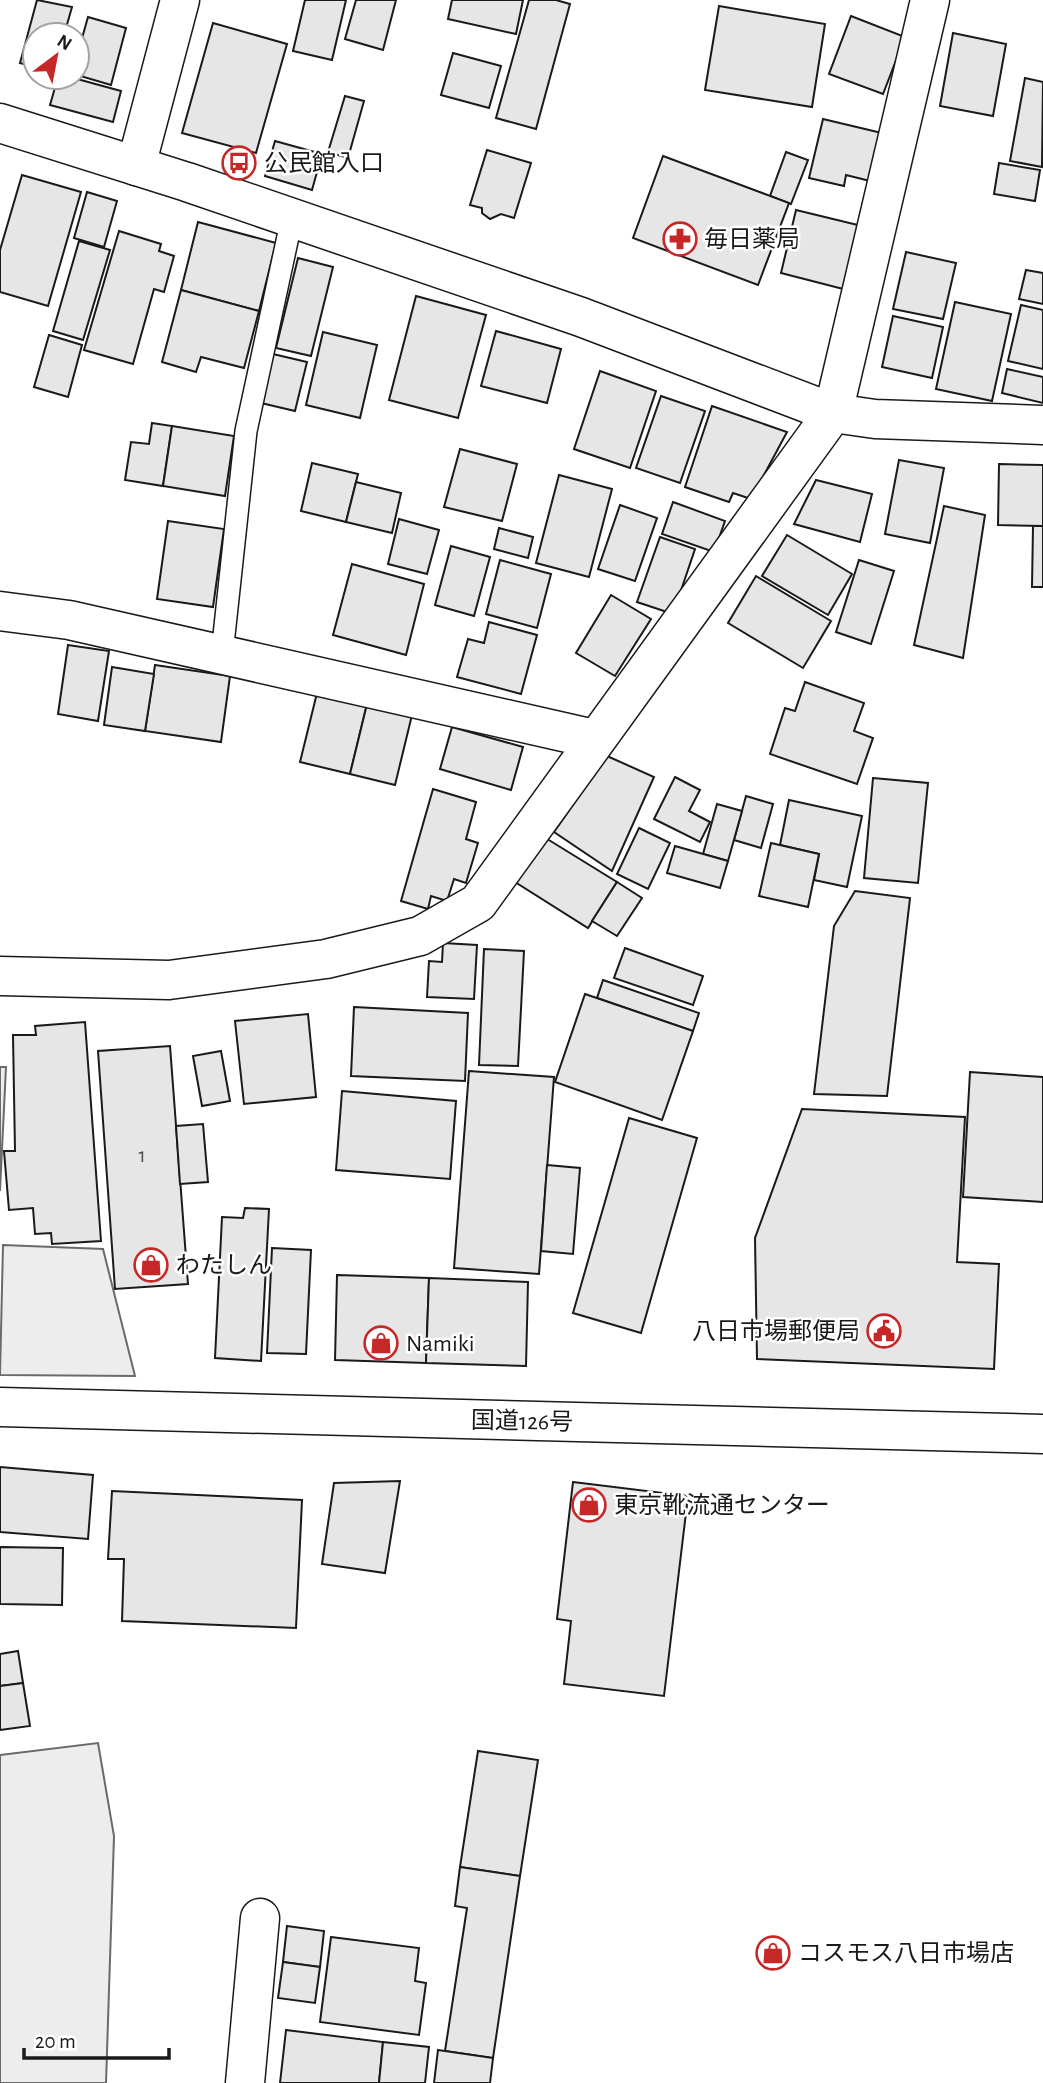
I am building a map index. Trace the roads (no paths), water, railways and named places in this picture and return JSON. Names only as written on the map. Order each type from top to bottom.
[{"type":"main road","points":[[136,166],[180,0]]},
{"type":"main road","points":[[0,976],[169,980],[326,959],[420,936],[478,903],[594,739],[833,413],[930,0]]},
{"type":"main road","points":[[0,123],[292,218],[580,317],[833,413],[874,419],[1043,425]]},
{"type":"main road","points":[[0,611],[69,620],[594,739]]},
{"type":"main road","name":"国道126号","points":[[0,1407],[1043,1434]]},
{"type":"main road","points":[[245,2083],[260,1918]]},
{"type":"lane","points":[[222,654],[246,431],[292,218]]},
{"type":"place","name":"公民館入口","points":[[239,163]]},
{"type":"place","name":"毎日薬局","points":[[680,239]]},
{"type":"place","name":"わたしん","points":[[151,1265]]},
{"type":"place","name":"八日市場郵便局","points":[[884,1331]]},
{"type":"place","name":"Namiki","points":[[381,1343]]},
{"type":"place","name":"東京靴流通センター","points":[[589,1505]]},
{"type":"place","name":"コスモス八日市場店","points":[[773,1953]]}]
